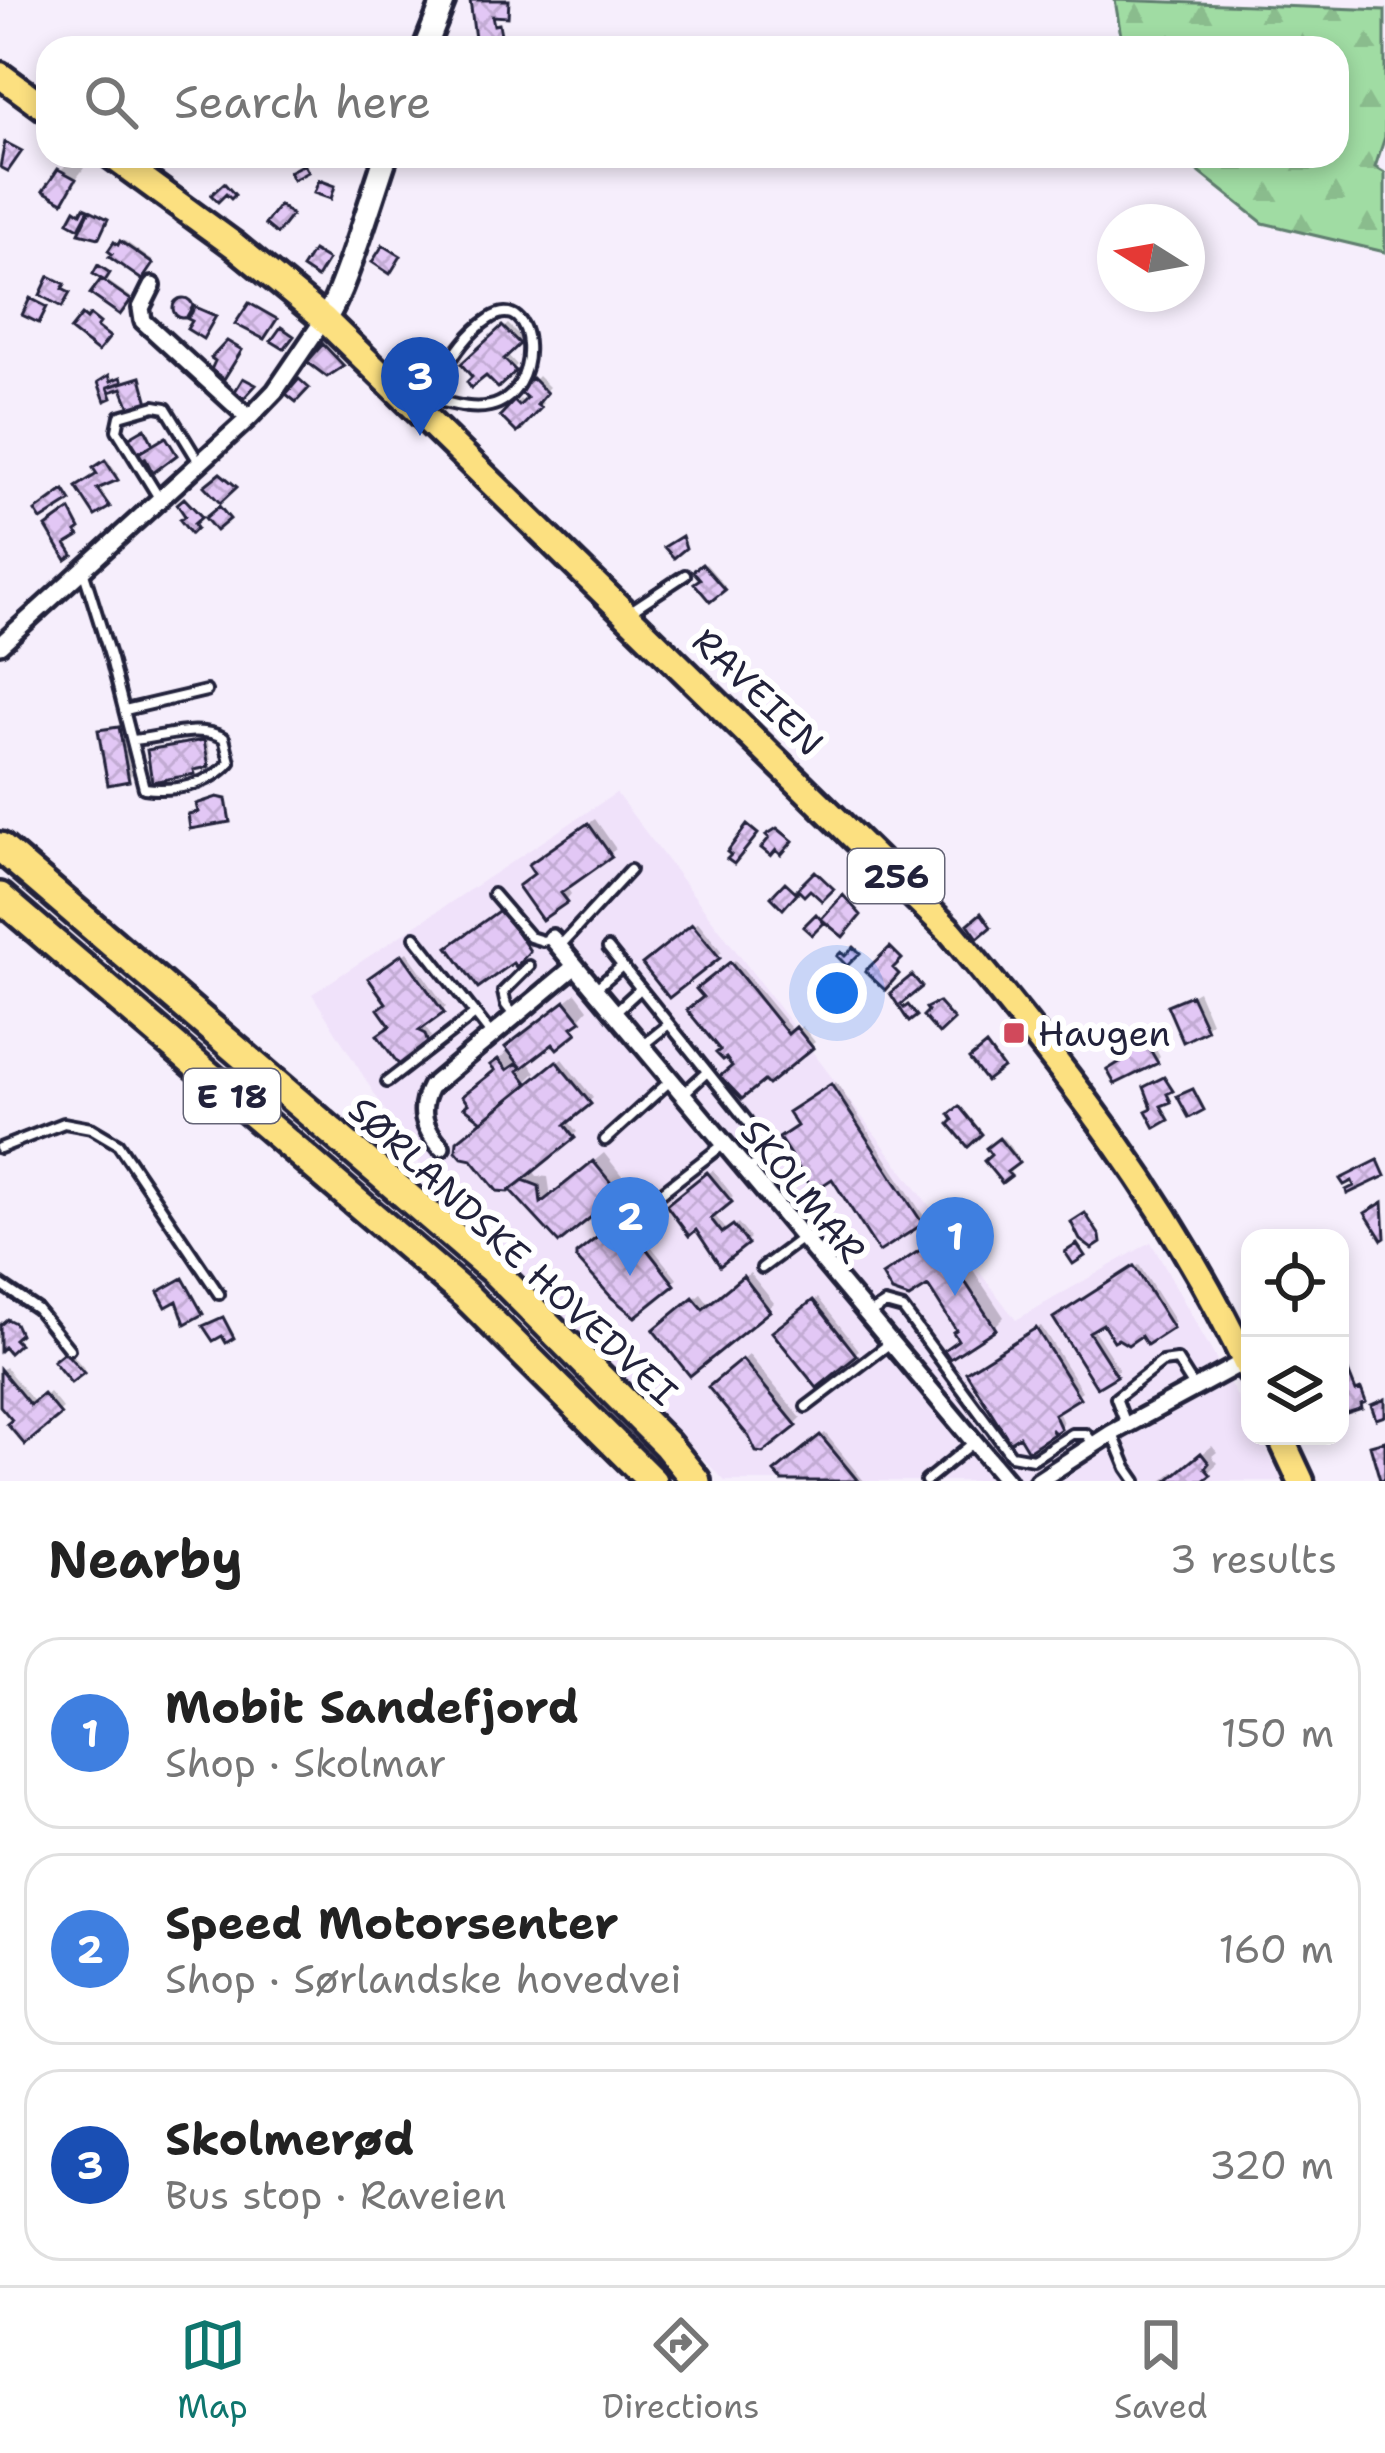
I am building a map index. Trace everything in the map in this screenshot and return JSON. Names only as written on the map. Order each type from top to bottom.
[{"type":"highway","name":"SØRLANDSKE HOVEDVEI","points":[[0,847],[494,1270],[667,1444],[696,1481]]},
{"type":"highway","name":"SØRLANDSKE HOVEDVEI","points":[[0,897],[465,1295],[652,1481]]},
{"type":"main road","points":[[430,36],[444,0]]},
{"type":"main road","points":[[0,75],[36,101]]},
{"type":"main road","name":"RAVEIEN","points":[[128,168],[234,245],[421,404],[627,616],[908,888],[1024,1019],[1138,1171],[1201,1271],[1241,1353]]},
{"type":"main road","points":[[325,319],[322,304],[348,259],[382,168]]},
{"type":"main road","points":[[1284,1445],[1300,1481]]},
{"type":"street","points":[[152,286],[141,308],[143,321],[249,418]]},
{"type":"street","points":[[0,645],[249,418],[275,391],[325,319]]},
{"type":"street","name":"SKOLMAR","points":[[555,942],[1007,1481]]},
{"type":"street","points":[[441,1147],[424,1123],[426,1092],[574,967]]},
{"type":"street","points":[[1038,1481],[1119,1429],[1241,1370]]},
{"type":"lane","points":[[499,314],[522,322],[528,336],[527,365],[516,386],[497,405],[421,404],[477,328],[499,314]]},
{"type":"lane","points":[[160,499],[117,430],[120,416],[155,406],[166,408],[200,464]]},
{"type":"lane","points":[[84,573],[144,788],[189,786],[221,773],[230,762],[224,738],[217,733],[203,730],[133,740]]},
{"type":"lane","points":[[627,616],[685,575]]},
{"type":"lane","points":[[125,710],[206,692]]},
{"type":"lane","points":[[493,894],[530,937],[555,942],[630,870]]},
{"type":"lane","points":[[415,937],[491,1034]]},
{"type":"lane","points":[[608,949],[747,1121]]},
{"type":"lane","points":[[514,1016],[503,992],[529,966]]},
{"type":"lane","points":[[594,990],[622,966]]},
{"type":"lane","points":[[614,1013],[640,989]]},
{"type":"lane","points":[[387,1082],[475,1014]]},
{"type":"lane","points":[[642,1046],[669,1024]]},
{"type":"lane","points":[[605,1140],[677,1087],[707,1072]]},
{"type":"lane","points":[[0,1148],[64,1123],[91,1128],[118,1144],[219,1294]]},
{"type":"lane","points":[[648,1203],[725,1143]]},
{"type":"lane","points":[[747,1170],[770,1155]]},
{"type":"lane","points":[[762,1268],[802,1238]]},
{"type":"lane","points":[[0,1285],[37,1310],[69,1349]]},
{"type":"lane","points":[[867,1315],[885,1304],[902,1309],[999,1443],[1018,1459],[1033,1459],[1072,1433],[1086,1434],[1094,1444]]},
{"type":"lane","points":[[806,1407],[890,1344]]},
{"type":"lane","points":[[916,1376],[935,1356]]},
{"type":"lane","points":[[1136,1481],[1126,1468],[1116,1398],[1162,1361],[1177,1360],[1195,1389]]},
{"type":"lane","points":[[952,1418],[970,1405]]},
{"type":"lane","points":[[926,1481],[973,1443]]},
{"type":"shaded area","points":[[616,793],[1016,1320],[1151,1242],[1241,1404],[1241,1445],[1264,1445],[1284,1481],[725,1481],[436,1192],[312,994]]},
{"type":"green space","points":[[1115,0],[1385,10],[1385,137],[1375,167],[1385,173],[1385,252],[1263,223],[1194,168],[1349,168],[1349,36],[1121,36]]},
{"type":"building","points":[[470,0],[509,0],[508,17],[492,16],[501,36],[475,36]]},
{"type":"building","points":[[5,142],[22,151],[8,171],[0,167]]},
{"type":"building","points":[[306,168],[308,172],[293,180],[289,172]]},
{"type":"building","points":[[58,169],[76,179],[63,202],[43,191]]},
{"type":"building","points":[[319,180],[335,186],[331,199],[314,193]]},
{"type":"building","points":[[224,183],[235,195],[231,199],[226,194],[218,202],[211,195]]},
{"type":"building","points":[[279,205],[292,215],[277,234],[265,224]]},
{"type":"building","points":[[84,207],[89,209],[79,228],[68,222],[75,209],[81,213]]},
{"type":"building","points":[[90,210],[108,219],[99,238],[79,233]]},
{"type":"building","points":[[120,241],[153,264],[142,280],[109,257],[114,242],[118,245]]},
{"type":"building","points":[[383,245],[401,256],[390,274],[372,262]]},
{"type":"building","points":[[313,251],[328,260],[317,278],[302,268]]},
{"type":"building","points":[[98,265],[110,273],[105,281],[93,274]]},
{"type":"building","points":[[49,276],[65,284],[62,289],[70,293],[62,307],[40,295]]},
{"type":"building","points":[[101,279],[131,300],[120,315],[90,294]]},
{"type":"building","points":[[30,298],[47,307],[39,323],[22,315]]},
{"type":"building","points":[[183,298],[193,308],[183,318],[173,308]]},
{"type":"building","points":[[249,303],[277,319],[264,339],[235,324]]},
{"type":"building","points":[[193,306],[216,316],[203,339],[187,329],[192,321],[186,318]]},
{"type":"building","points":[[82,315],[87,319],[90,315],[110,337],[98,352],[70,330]]},
{"type":"building","points":[[502,326],[520,344],[504,359],[516,371],[498,388],[486,376],[471,388],[467,382],[472,377],[461,364]]},
{"type":"building","points":[[281,327],[294,336],[284,349],[271,341]]},
{"type":"building","points":[[227,341],[242,350],[224,379],[211,370],[215,361],[211,358]]},
{"type":"building","points":[[323,344],[344,366],[327,377],[307,362]]},
{"type":"building","points":[[109,375],[111,381],[121,377],[123,382],[108,387],[112,398],[105,401],[98,382]]},
{"type":"building","points":[[141,377],[148,403],[130,408],[122,388],[110,392],[108,387]]},
{"type":"building","points":[[243,378],[256,385],[244,398],[234,393]]},
{"type":"building","points":[[532,378],[547,393],[537,405],[541,408],[517,433],[500,416],[514,401],[519,406],[527,398],[519,391]]},
{"type":"building","points":[[299,379],[309,388],[296,402],[286,394]]},
{"type":"building","points":[[145,428],[153,444],[137,454],[128,438]]},
{"type":"building","points":[[166,437],[177,455],[153,473],[137,454]]},
{"type":"building","points":[[105,460],[118,480],[97,489],[110,507],[95,516],[76,487],[97,474],[93,468]]},
{"type":"building","points":[[220,473],[237,487],[220,503],[204,486]]},
{"type":"building","points":[[64,490],[71,501],[41,520],[35,511]]},
{"type":"building","points":[[184,498],[202,517],[191,534],[180,520],[185,516],[177,504]]},
{"type":"building","points":[[219,506],[230,519],[216,531],[205,518]]},
{"type":"building","points":[[70,510],[80,529],[79,536],[66,544],[73,555],[66,560],[46,527]]},
{"type":"building","points":[[682,536],[686,548],[674,558],[664,547]]},
{"type":"building","points":[[702,564],[725,590],[710,602],[694,583],[700,579],[693,571]]},
{"type":"building","points":[[119,727],[129,781],[108,785],[98,730]]},
{"type":"building","points":[[204,740],[209,767],[152,782],[147,750]]},
{"type":"building","points":[[226,799],[230,822],[190,829],[188,814],[198,812],[196,804]]},
{"type":"building","points":[[588,823],[612,857],[561,893],[568,902],[542,920],[518,886],[534,874],[528,865]]},
{"type":"building","points":[[747,825],[758,834],[734,864],[727,852]]},
{"type":"building","points":[[777,828],[793,841],[781,855],[776,850],[771,856],[761,848],[769,838],[766,835]]},
{"type":"building","points":[[815,871],[834,889],[822,901],[810,890],[804,896],[797,889]]},
{"type":"building","points":[[785,882],[797,893],[783,909],[771,897]]},
{"type":"building","points":[[843,895],[861,915],[843,937],[821,919]]},
{"type":"building","points":[[501,909],[530,951],[516,967],[513,963],[478,988],[448,947]]},
{"type":"building","points":[[981,913],[991,927],[978,938],[968,924]]},
{"type":"building","points":[[816,914],[824,923],[812,935],[803,927]]},
{"type":"building","points":[[692,924],[720,958],[669,998],[642,964]]},
{"type":"building","points":[[854,947],[860,953],[847,966],[837,956],[841,952],[845,956]]},
{"type":"building","points":[[890,947],[902,959],[893,968],[899,974],[885,990],[865,971]]},
{"type":"building","points":[[402,954],[444,1013],[419,1031],[428,1044],[399,1065],[377,1035],[390,1026],[378,1009],[386,1003],[368,978]]},
{"type":"building","points":[[730,962],[788,1034],[796,1027],[813,1048],[768,1085],[764,1081],[742,1099],[720,1076],[732,1066],[716,1053],[720,1050],[687,1010],[703,997],[696,989]]},
{"type":"building","points":[[912,975],[922,987],[901,1004],[917,1016],[909,1022],[890,993]]},
{"type":"building","points":[[1191,995],[1207,1030],[1183,1042],[1167,1005]]},
{"type":"building","points":[[565,1001],[581,1021],[572,1027],[577,1033],[557,1049],[553,1044],[522,1068],[505,1047]]},
{"type":"building","points":[[938,1002],[954,1020],[939,1034],[923,1016],[926,1008]]},
{"type":"building","points":[[1137,1043],[1141,1050],[1148,1046],[1158,1063],[1115,1084],[1107,1070],[1126,1058],[1122,1052]]},
{"type":"building","points":[[986,1045],[1003,1068],[986,1081],[969,1059]]},
{"type":"building","points":[[498,1059],[507,1070],[517,1063],[528,1084],[482,1121],[464,1107],[468,1104],[462,1096],[495,1070],[490,1065]]},
{"type":"building","points":[[556,1061],[591,1104],[565,1125],[575,1138],[508,1192],[497,1191],[472,1160],[456,1151],[457,1141]]},
{"type":"building","points":[[1164,1077],[1173,1091],[1167,1094],[1171,1102],[1161,1106],[1169,1120],[1155,1128],[1146,1111],[1152,1108],[1144,1087]]},
{"type":"building","points":[[831,1084],[923,1224],[879,1252],[832,1179],[814,1191],[779,1138],[797,1126],[788,1112]]},
{"type":"building","points":[[1193,1089],[1204,1110],[1189,1118],[1177,1096]]},
{"type":"building","points":[[959,1106],[982,1134],[968,1147],[949,1124],[953,1120],[949,1114]]},
{"type":"building","points":[[999,1138],[1019,1163],[1002,1183],[984,1161],[991,1155],[986,1148]]},
{"type":"building","points":[[1378,1160],[1385,1176],[1347,1194],[1354,1186],[1352,1181],[1344,1185],[1340,1179]]},
{"type":"building","points":[[593,1161],[620,1194],[559,1243],[510,1190],[523,1180],[539,1186],[541,1203]]},
{"type":"building","points":[[707,1172],[732,1202],[711,1219],[722,1233],[733,1225],[748,1244],[720,1266],[696,1230],[689,1236],[666,1205]]},
{"type":"building","points":[[1383,1202],[1385,1238],[1382,1240],[1365,1213]]},
{"type":"building","points":[[632,1210],[649,1225],[638,1238],[675,1285],[635,1317],[576,1258]]},
{"type":"building","points":[[1085,1213],[1100,1236],[1101,1243],[1092,1249],[1080,1240],[1071,1222]]},
{"type":"building","points":[[937,1239],[996,1329],[950,1359],[944,1350],[958,1340],[956,1330],[928,1286],[909,1298],[892,1292],[882,1275]]},
{"type":"building","points":[[1077,1244],[1085,1256],[1073,1264],[1065,1252]]},
{"type":"building","points":[[1134,1266],[1173,1328],[1147,1345],[1141,1336],[1128,1345],[1114,1341],[1103,1324],[1089,1332],[1117,1376],[1097,1388],[1053,1318]]},
{"type":"building","points":[[743,1276],[770,1311],[690,1376],[653,1330],[693,1297],[703,1309]]},
{"type":"building","points":[[183,1278],[203,1314],[185,1324],[177,1301],[166,1307],[158,1292]]},
{"type":"building","points":[[813,1300],[857,1356],[817,1388],[772,1332]]},
{"type":"building","points":[[223,1317],[234,1338],[226,1343],[222,1336],[213,1341],[203,1326]]},
{"type":"building","points":[[7,1319],[20,1334],[14,1339],[19,1344],[9,1353],[4,1347],[0,1351],[0,1325]]},
{"type":"building","points":[[1036,1328],[1080,1398],[1054,1414],[1061,1429],[1055,1433],[1051,1429],[1054,1434],[1028,1451],[1019,1436],[1010,1442],[966,1372]]},
{"type":"building","points":[[61,1348],[84,1373],[71,1383],[53,1361],[63,1353]]},
{"type":"building","points":[[742,1359],[797,1426],[763,1453],[756,1452],[708,1387]]},
{"type":"building","points":[[0,1369],[30,1405],[43,1394],[61,1415],[25,1445],[7,1424],[12,1420],[0,1406]]},
{"type":"building","points":[[1349,1374],[1366,1402],[1349,1412]]},
{"type":"building","points":[[1385,1399],[1385,1416],[1376,1419],[1371,1405]]},
{"type":"building","points":[[820,1435],[858,1481],[782,1481],[774,1472]]},
{"type":"building","points":[[1385,1441],[1385,1479],[1380,1480],[1370,1445]]},
{"type":"building","points":[[1201,1453],[1211,1475],[1203,1481],[1167,1481]]},
{"type":"place","name":"Skolmerød","points":[[420,436]]},
{"type":"place","name":"Haugen","points":[[1014,1033]]},
{"type":"place","name":"Speed Motorsenter","points":[[630,1276]]},
{"type":"place","name":"Mobit Sandefjord","points":[[955,1296]]}]
